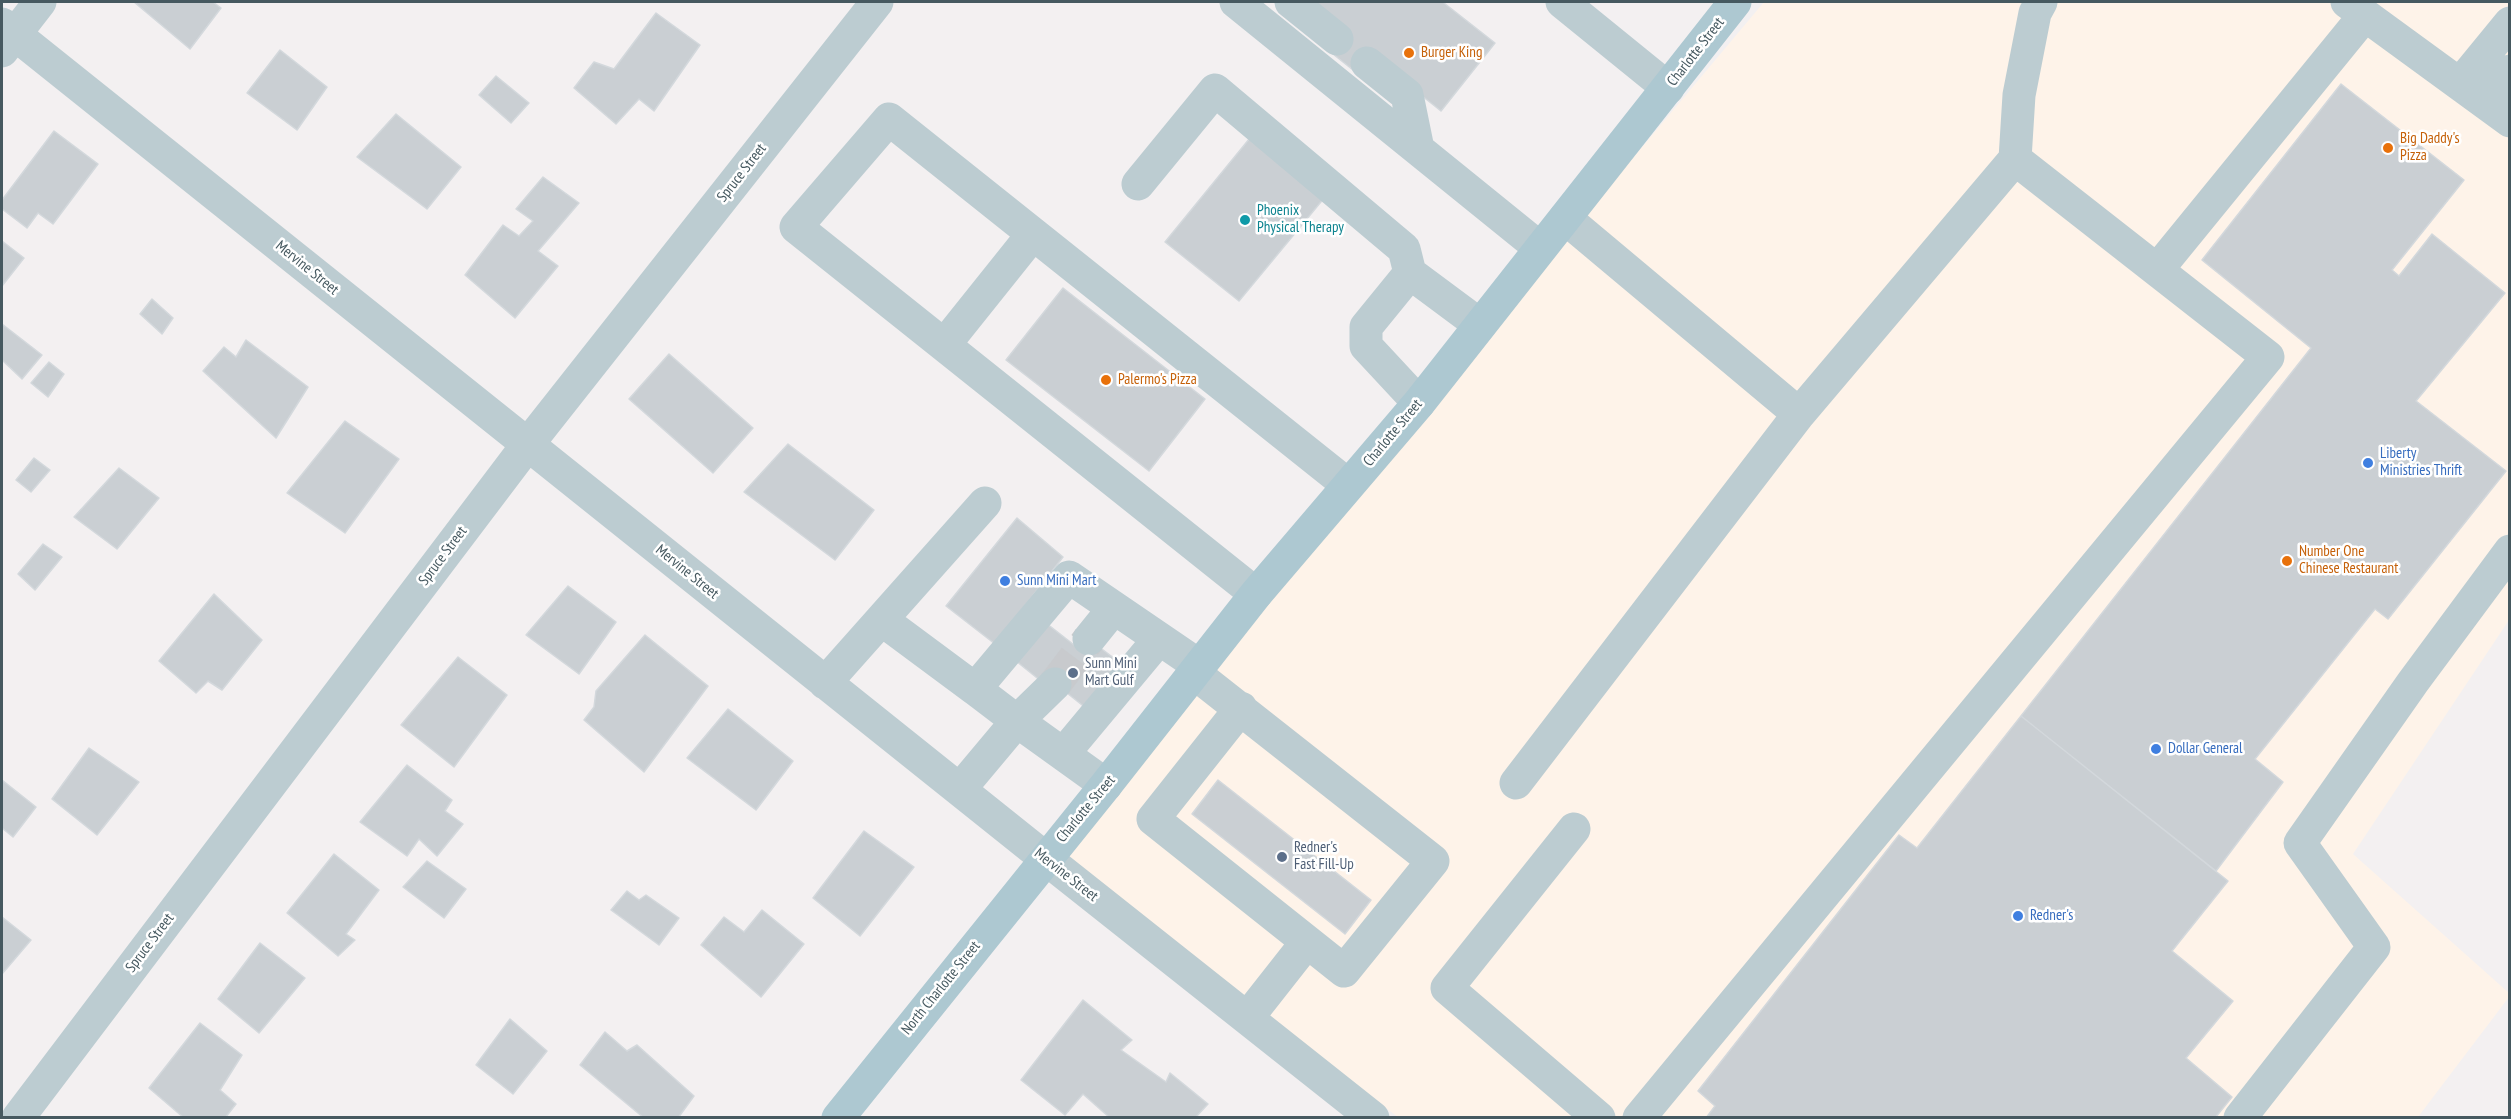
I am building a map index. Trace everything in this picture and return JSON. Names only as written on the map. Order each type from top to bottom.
[{"type":"main road","name":"Charlotte Street","points":[[1045,858],[1106,785],[1256,594],[1419,403],[1735,2]]},
{"type":"main road","name":"North Charlotte Street","points":[[838,1118],[1045,858]]},
{"type":"street","points":[[6,37],[40,2]]},
{"type":"street","name":"Spruce Street","points":[[18,1118],[528,444],[878,2]]},
{"type":"street","points":[[1236,2],[1540,248]]},
{"type":"street","points":[[1292,2],[1337,39]]},
{"type":"street","points":[[1562,2],[1668,88]]},
{"type":"street","points":[[1516,783],[1799,414],[2015,159],[2019,95],[2035,13],[2041,2]]},
{"type":"street","points":[[2157,270],[2356,8],[2485,103]]},
{"type":"street","points":[[2485,103],[2510,23]]},
{"type":"street","name":"Mervine Street","points":[[6,37],[528,444],[1373,1118]]},
{"type":"street","points":[[1367,63],[1407,95],[1418,149]]},
{"type":"street","points":[[2485,103],[2510,71]]},
{"type":"street","points":[[1138,184],[1215,90],[1404,249],[1410,273],[1480,325]]},
{"type":"street","points":[[1256,594],[796,227],[888,119],[1348,485]]},
{"type":"street","points":[[1639,1118],[2268,357],[2015,159]]},
{"type":"street","points":[[1565,218],[1799,414]]},
{"type":"street","points":[[945,344],[1033,234]]},
{"type":"street","points":[[1410,273],[1366,327],[1366,346],[1419,403]]},
{"type":"street","points":[[825,682],[985,503]]},
{"type":"street","points":[[2240,1118],[2374,947],[2300,843],[2413,682],[2510,551]]},
{"type":"street","points":[[975,689],[1069,577],[1159,639],[1241,708],[1433,861],[1344,971],[1153,819],[1241,708]]},
{"type":"street","points":[[1089,639],[1114,608]]},
{"type":"street","points":[[882,620],[1106,785]]},
{"type":"street","points":[[1064,753],[1159,639]]},
{"type":"street","points":[[960,789],[1017,721],[1055,684]]},
{"type":"street","points":[[1574,829],[1448,988],[1599,1118]]},
{"type":"street","points":[[1248,1017],[1307,942]]},
{"type":"shaded area","points":[[1764,2],[2509,2],[2509,620],[2353,854],[2509,993],[2509,997],[2418,1117],[1398,1117],[1045,858]]},
{"type":"building","points":[[134,2],[213,2],[221,8],[190,49]]},
{"type":"building","name":"Burger King","points":[[1301,2],[1445,2],[1495,43],[1441,111],[1372,56],[1358,74],[1328,50]]},
{"type":"building","points":[[656,13],[700,45],[654,111],[639,99],[616,124],[574,88],[594,62],[614,69]]},
{"type":"building","points":[[280,50],[327,87],[297,130],[247,93]]},
{"type":"building","points":[[496,76],[529,103],[511,123],[479,95]]},
{"type":"building","points":[[2341,84],[2464,180],[2392,270],[2399,276],[2432,234],[2505,293],[2416,401],[2506,471],[2388,619],[2375,609],[2255,759],[2283,782],[2216,871],[2021,716],[2311,348],[2202,260]]},
{"type":"building","points":[[396,114],[461,167],[427,209],[357,157]]},
{"type":"building","points":[[54,131],[98,164],[53,224],[38,213],[27,228],[2,209],[2,200]]},
{"type":"building","name":"Phoenix Physical Therapy","points":[[1250,138],[1325,197],[1239,301],[1165,242]]},
{"type":"building","points":[[543,177],[579,203],[538,251],[558,266],[515,318],[465,275],[503,225],[519,236],[533,221],[516,209]]},
{"type":"building","points":[[2,241],[24,258],[2,286]]},
{"type":"building","name":"Palermo's Pizza","points":[[1063,288],[1205,399],[1149,471],[1006,360]]},
{"type":"building","points":[[152,299],[173,318],[162,334],[140,314]]},
{"type":"building","points":[[2,324],[42,355],[22,379],[2,360]]},
{"type":"building","points":[[246,340],[308,387],[276,438],[203,371],[224,347],[236,357]]},
{"type":"building","points":[[669,354],[753,428],[713,473],[629,399]]},
{"type":"building","points":[[49,362],[64,374],[48,397],[31,383]]},
{"type":"building","points":[[345,421],[399,459],[345,533],[287,493]]},
{"type":"building","points":[[788,444],[874,510],[835,560],[744,492]]},
{"type":"building","points":[[34,458],[50,470],[31,492],[16,480]]},
{"type":"building","points":[[119,468],[159,498],[117,549],[74,517]]},
{"type":"building","name":"Sunn Mini Mart","points":[[1017,518],[1063,557],[995,644],[946,606]]},
{"type":"building","points":[[43,544],[62,557],[35,590],[18,574]]},
{"type":"building","points":[[568,586],[616,622],[579,674],[526,635]]},
{"type":"building","points":[[214,594],[262,640],[222,690],[208,681],[196,693],[159,661]]},
{"type":"building","name":"Sunn Mini Mart Gulf","points":[[1046,623],[1078,648],[1086,637],[1123,665],[1087,709],[1052,681],[1047,686],[1016,661]]},
{"type":"building","points":[[645,635],[708,686],[644,772],[584,720],[594,707],[596,691]]},
{"type":"building","points":[[458,657],[507,695],[454,767],[401,725]]},
{"type":"building","points":[[728,709],[793,761],[756,810],[687,758]]},
{"type":"building","name":"Redner's","points":[[2021,716],[2228,881],[2172,951],[2233,1001],[2186,1058],[2232,1097],[2215,1118],[1706,1118],[1715,1106],[1698,1091],[1899,835],[1917,848]]},
{"type":"building","points":[[89,748],[139,782],[97,835],[52,799]]},
{"type":"building","points":[[407,765],[452,800],[445,811],[463,824],[437,856],[419,839],[407,856],[360,822]]},
{"type":"building","points":[[2,780],[36,807],[13,837],[2,828]]},
{"type":"building","name":"Redner's Fast Fill-Up","points":[[1218,780],[1371,900],[1345,934],[1192,814]]},
{"type":"building","points":[[864,831],[914,867],[860,936],[813,898]]},
{"type":"building","points":[[334,854],[379,890],[346,934],[355,940],[338,956],[287,913]]},
{"type":"building","points":[[427,861],[466,889],[444,918],[403,887]]},
{"type":"building","points":[[627,891],[639,900],[646,895],[679,918],[659,945],[611,910]]},
{"type":"building","points":[[762,910],[804,944],[761,997],[701,945],[724,917],[744,932]]},
{"type":"building","points":[[2,917],[31,940],[2,974]]},
{"type":"building","points":[[260,943],[305,978],[259,1033],[218,999]]},
{"type":"building","points":[[1083,1000],[1132,1040],[1121,1050],[1166,1082],[1170,1073],[1208,1104],[1195,1118],[1110,1118],[1083,1094],[1065,1115],[1021,1080]]},
{"type":"building","points":[[510,1019],[547,1051],[513,1094],[476,1065]]},
{"type":"building","points":[[200,1023],[242,1055],[220,1090],[236,1104],[225,1118],[184,1118],[149,1088]]},
{"type":"building","points":[[605,1032],[627,1051],[637,1045],[694,1096],[678,1118],[644,1118],[580,1065]]},
{"type":"tunnel","points":[[1055,684],[1089,639]]},
{"type":"place","name":"Burger King","points":[[1409,53]]},
{"type":"place","name":"Big Daddy's Pizza","points":[[2388,148]]},
{"type":"place","name":"Phoenix Physical Therapy","points":[[1245,220]]},
{"type":"place","name":"Palermo's Pizza","points":[[1106,380]]},
{"type":"place","name":"Liberty Ministries Thrift","points":[[2368,463]]},
{"type":"place","name":"Number One Chinese Restaurant","points":[[2287,561]]},
{"type":"place","name":"Sunn Mini Mart","points":[[1005,581]]},
{"type":"place","name":"Sunn Mini Mart Gulf","points":[[1073,673]]},
{"type":"place","name":"Dollar General","points":[[2156,749]]},
{"type":"place","name":"Redner's Fast Fill-Up","points":[[1282,857]]},
{"type":"place","name":"Redner's","points":[[2018,916]]}]
